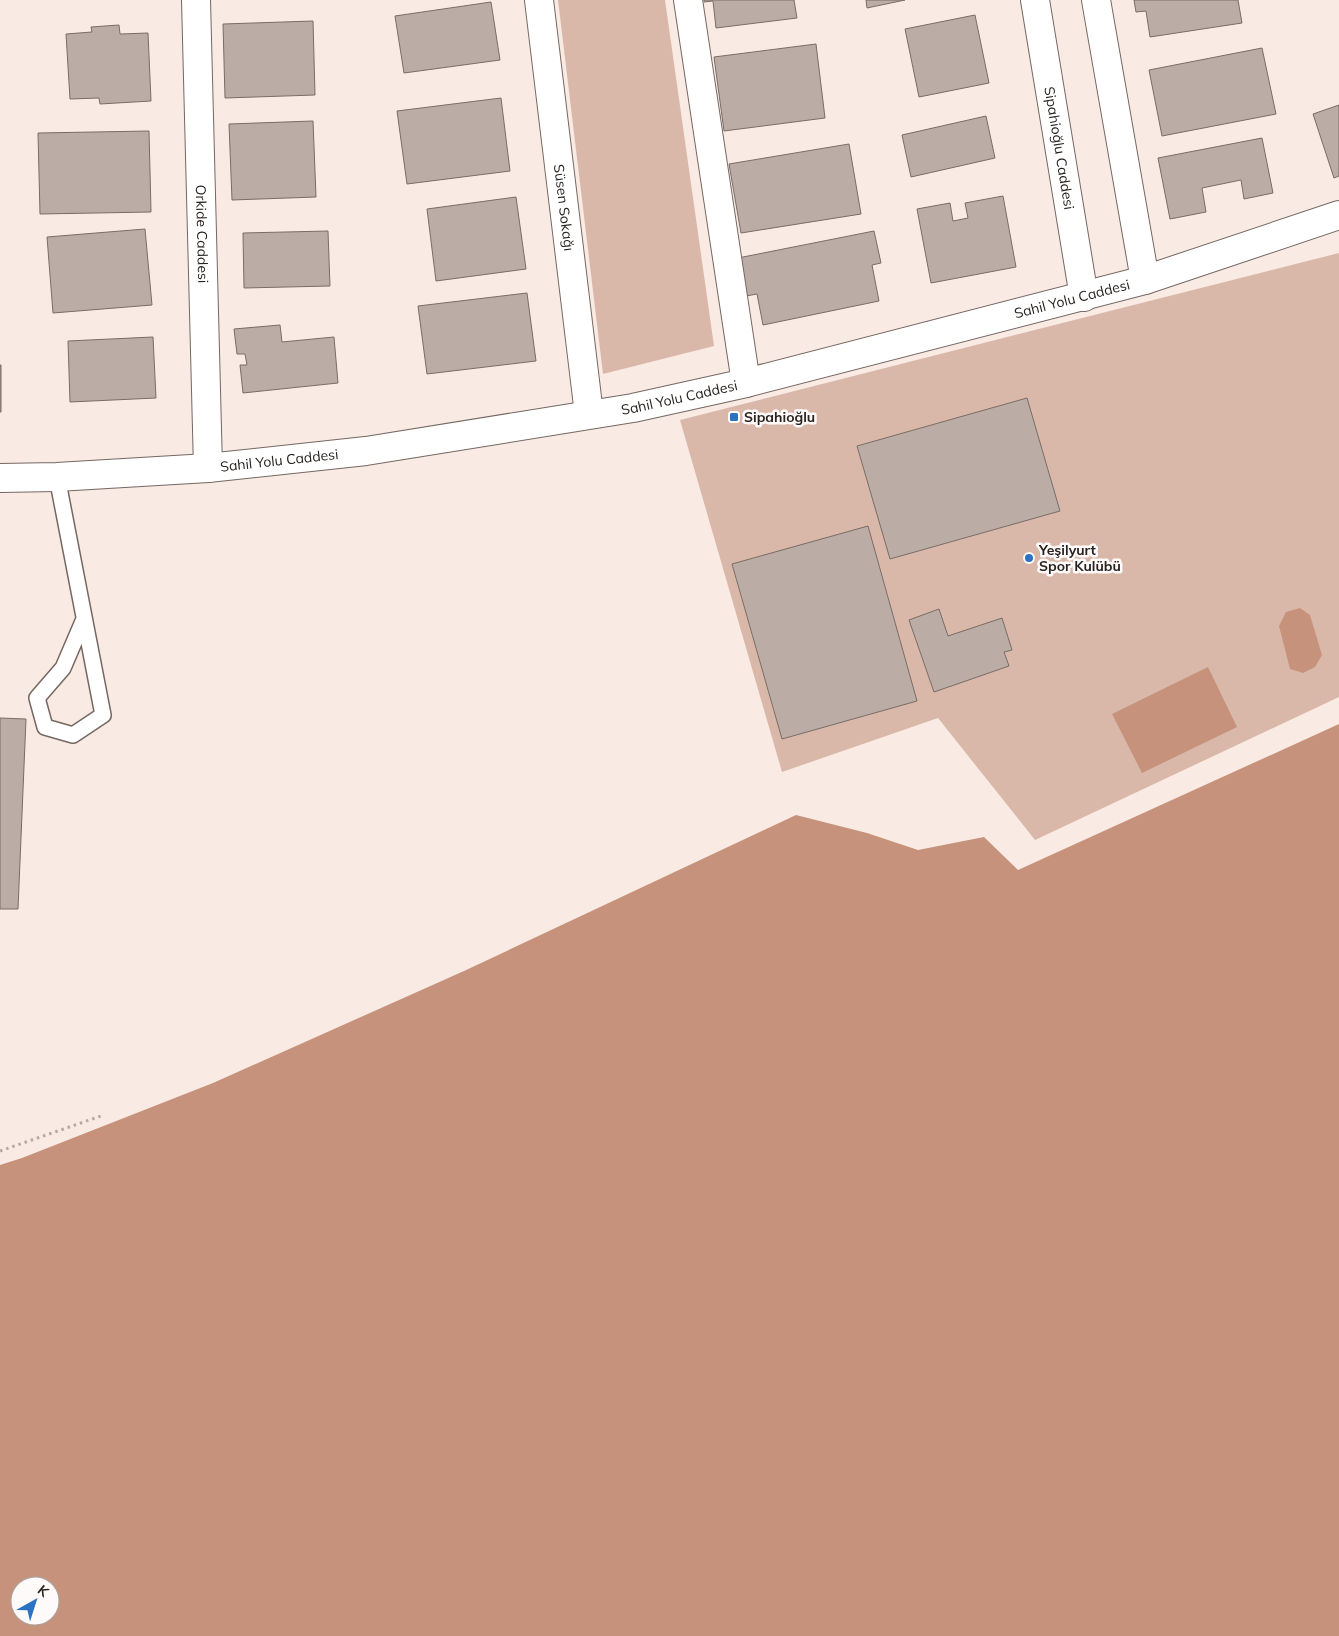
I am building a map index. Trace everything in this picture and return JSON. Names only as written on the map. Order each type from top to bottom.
[{"type":"main road","name":"Orkide Caddesi","points":[[196,0],[208,468]]},
{"type":"main road","name":"Süsen Sokağı","points":[[538,0],[588,414]]},
{"type":"main road","points":[[688,0],[746,383]]},
{"type":"main road","name":"Sipahioğlu Caddesi","points":[[1035,0],[1084,297]]},
{"type":"main road","points":[[1096,0],[1145,280]]},
{"type":"main road","name":"Sahil Yolu Caddesi","points":[[0,478],[57,477],[208,468],[366,451],[633,408],[746,383],[1084,297],[1145,280],[1339,215]]},
{"type":"lane","points":[[57,477],[84,619],[102,715],[73,735],[45,727],[37,698],[63,668],[84,619]]},
{"type":"path","points":[[0,1151],[101,1116]]},
{"type":"shaded area","points":[[558,0],[665,0],[714,346],[603,374]]},
{"type":"shaded area","name":"Yeşilyurt Spor Kulübü","points":[[1339,253],[1339,697],[1035,840],[938,718],[782,772],[680,420]]},
{"type":"shaded area","points":[[1300,608],[1310,615],[1322,655],[1315,667],[1303,673],[1290,669],[1279,626],[1286,612]]},
{"type":"shaded area","points":[[1208,667],[1237,727],[1142,773],[1112,714]]},
{"type":"shaded area","points":[[1339,724],[1339,1636],[0,1636],[0,1165],[213,1083],[464,971],[796,815],[867,833],[918,850],[984,837],[1018,870]]},
{"type":"building","points":[[704,0],[794,0],[797,18],[716,28],[713,1],[704,2]]},
{"type":"building","points":[[866,0],[905,0],[867,8]]},
{"type":"building","points":[[1134,0],[1238,0],[1242,23],[1150,37],[1146,11],[1136,12]]},
{"type":"building","points":[[491,2],[500,60],[404,73],[395,16]]},
{"type":"building","points":[[975,15],[989,83],[919,97],[905,29]]},
{"type":"building","points":[[313,21],[315,95],[225,98],[223,24]]},
{"type":"building","points":[[119,25],[120,34],[148,33],[151,101],[100,104],[99,98],[70,99],[66,34],[92,32],[91,27]]},
{"type":"building","points":[[816,44],[825,118],[724,131],[714,57]]},
{"type":"building","points":[[1262,48],[1276,114],[1162,136],[1149,70]]},
{"type":"building","points":[[501,98],[510,171],[407,184],[397,111]]},
{"type":"building","points":[[1339,105],[1339,176],[1334,178],[1313,114]]},
{"type":"building","points":[[986,116],[995,158],[911,177],[902,135]]},
{"type":"building","points":[[313,121],[316,197],[232,200],[229,124]]},
{"type":"building","points":[[149,131],[151,212],[40,214],[38,133]]},
{"type":"building","points":[[1262,138],[1273,193],[1244,199],[1241,180],[1202,188],[1206,212],[1170,219],[1158,158]]},
{"type":"building","points":[[849,144],[861,214],[741,233],[729,164]]},
{"type":"building","points":[[1003,196],[1016,267],[931,283],[917,209],[950,203],[953,221],[968,218],[965,203]]},
{"type":"building","points":[[516,197],[526,269],[436,281],[427,209]]},
{"type":"building","points":[[145,229],[152,305],[53,313],[47,237]]},
{"type":"building","points":[[328,231],[330,286],[244,288],[243,233]]},
{"type":"building","points":[[874,231],[881,263],[872,265],[879,301],[763,325],[757,294],[746,296],[738,258]]},
{"type":"building","points":[[527,293],[536,361],[427,374],[418,306]]},
{"type":"building","points":[[280,325],[282,342],[334,337],[338,383],[243,393],[240,365],[247,365],[245,354],[237,354],[234,329]]},
{"type":"building","points":[[153,337],[156,398],[70,402],[68,341]]},
{"type":"building","points":[[1,365],[1,412],[0,412]]},
{"type":"building","points":[[1027,398],[1060,511],[890,559],[857,446]]},
{"type":"building","points":[[868,526],[917,701],[782,739],[732,564]]},
{"type":"building","points":[[939,609],[948,636],[1002,618],[1012,650],[1004,652],[1009,666],[934,692],[909,620]]},
{"type":"building","points":[[0,718],[26,719],[18,909],[0,909]]},
{"type":"place","name":"Sipahioğlu","points":[[734,417]]},
{"type":"place","name":"Yeşilyurt Spor Kulübü","points":[[1029,558]]}]
